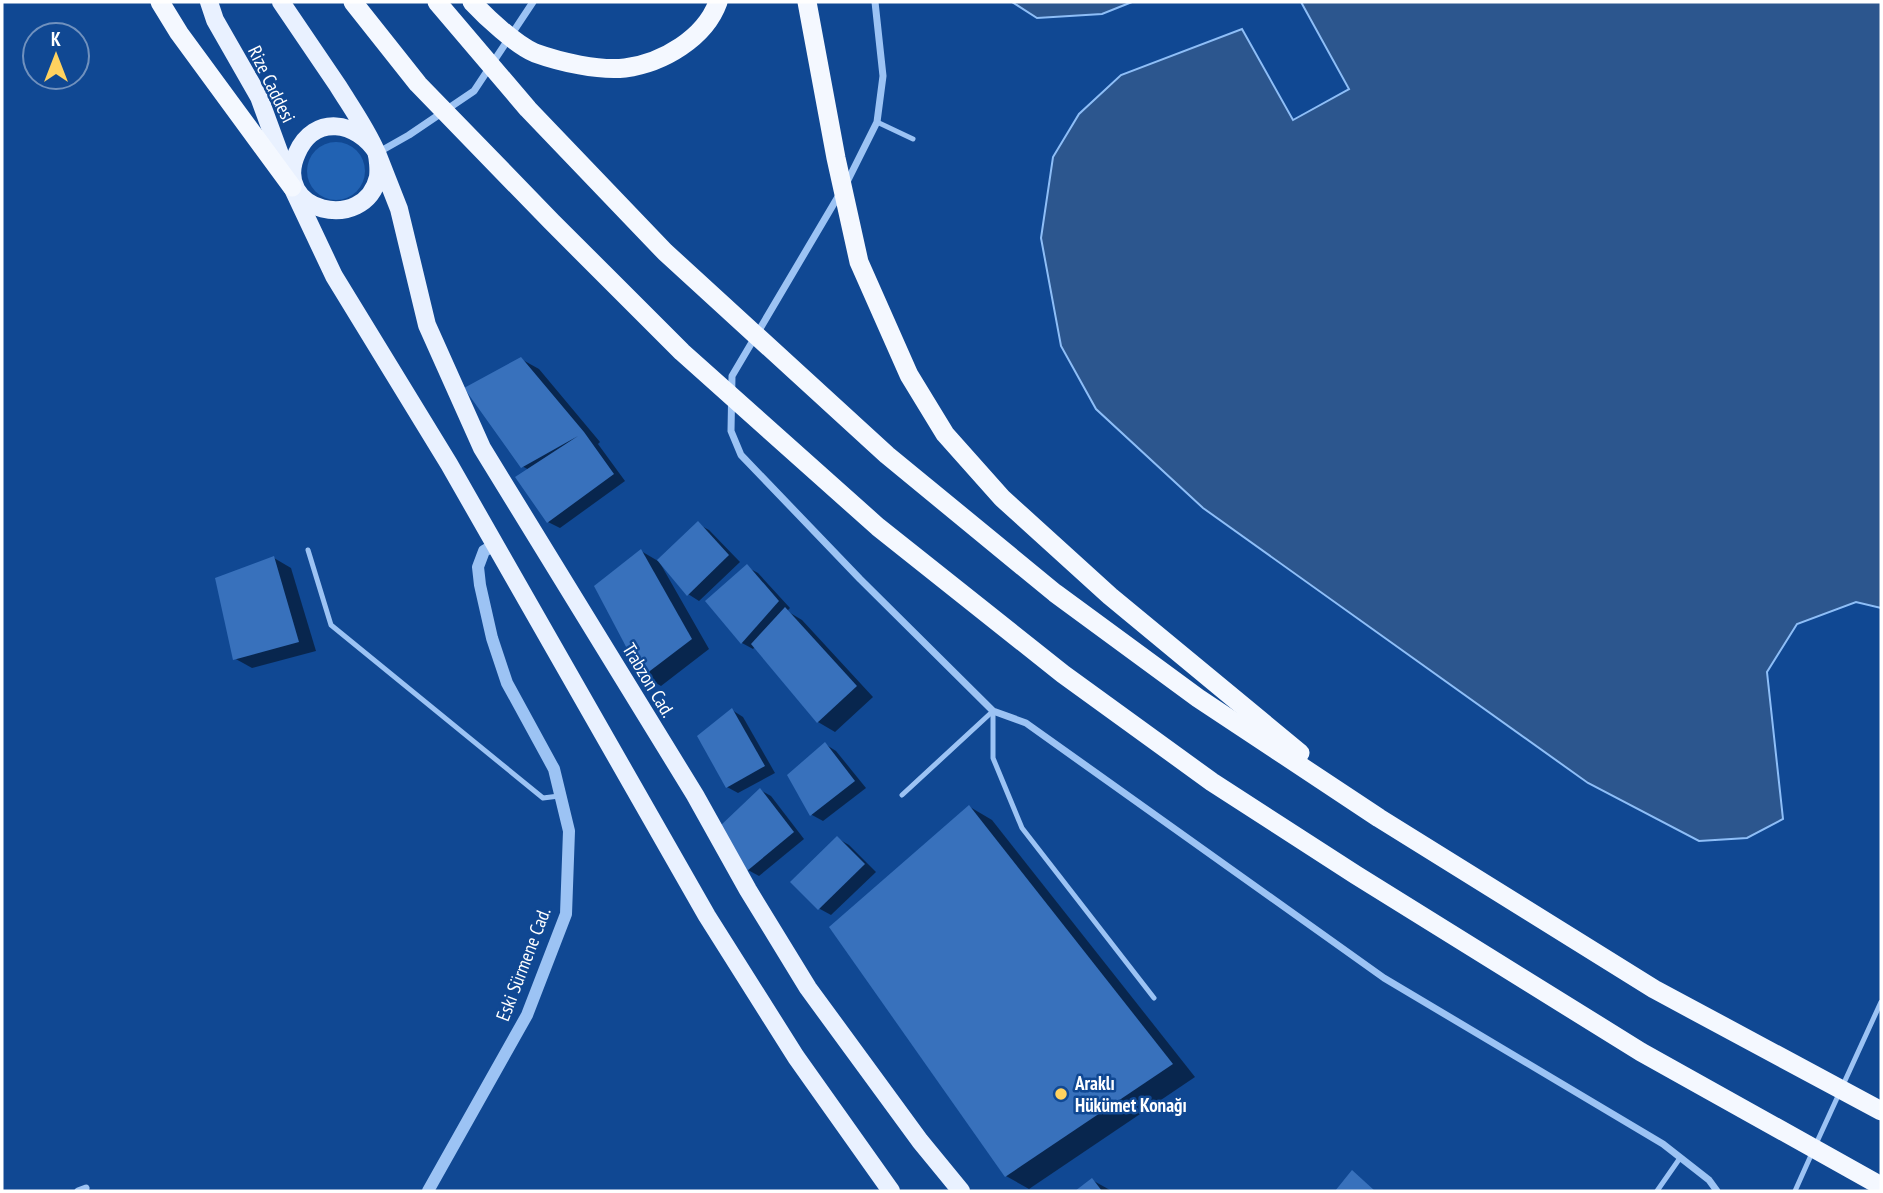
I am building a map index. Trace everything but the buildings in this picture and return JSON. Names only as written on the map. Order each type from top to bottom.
[{"type":"highway","points":[[160,2],[179,33],[292,187]]},
{"type":"highway","points":[[353,2],[418,84],[682,352],[878,527],[1063,674],[1212,782],[1356,875],[1641,1052],[1881,1186]]},
{"type":"highway","points":[[437,2],[528,109],[665,252],[887,455],[1055,593],[1198,698],[1379,818],[1654,989],[1881,1111]]},
{"type":"highway","points":[[472,2],[487,18],[533,52],[579,65],[625,68],[668,56],[698,33],[718,2]]},
{"type":"highway","points":[[807,2],[836,158],[859,262],[909,375],[945,434],[1002,498],[1110,596],[1379,818]]},
{"type":"main road","name":"Rize Caddesi","points":[[209,2],[215,20],[259,97],[292,187]]},
{"type":"main road","name":"Trabzon Cad.","points":[[281,2],[357,116],[377,153],[399,209],[427,324],[482,448],[695,795],[748,890],[808,988],[920,1141],[961,1191]]},
{"type":"main road","points":[[292,187],[301,198],[327,210],[341,211],[354,207],[366,199],[374,187],[379,174],[377,153],[363,136],[351,129],[337,126],[323,128],[301,144],[292,169],[292,187],[334,276],[496,544],[707,916],[796,1058],[891,1191]]},
{"type":"street","points":[[377,153],[410,135],[474,91],[533,2]]},
{"type":"street","points":[[875,2],[883,76],[877,122],[830,213],[732,376],[731,431],[741,455],[869,589],[993,711],[1026,723],[1384,978],[1663,1144],[1709,1180],[1717,1191]]},
{"type":"street","name":"Eski Sürmene Cad.","points":[[428,1191],[527,1015],[566,914],[569,831],[554,769],[507,683],[481,596],[478,566],[484,551],[496,544]]},
{"type":"lane","points":[[877,122],[914,139]]},
{"type":"lane","points":[[308,550],[331,625],[543,798],[560,796]]},
{"type":"lane","points":[[902,795],[993,711]]},
{"type":"lane","points":[[993,711],[993,758],[1022,828],[1154,998]]},
{"type":"lane","points":[[1795,1191],[1881,1002]]},
{"type":"lane","points":[[1657,1191],[1680,1157]]},
{"type":"shaded area","points":[[1012,2],[1132,2],[1102,14],[1037,18]]},
{"type":"shaded area","points":[[1301,2],[1881,2],[1881,608],[1856,602],[1797,624],[1767,672],[1783,819],[1747,838],[1699,841],[1588,783],[1203,508],[1096,409],[1061,346],[1041,238],[1053,157],[1079,114],[1121,75],[1242,29],[1293,120],[1349,89]]},
{"type":"shaded area","points":[[336,142],[352,147],[360,155],[365,171],[360,187],[352,195],[336,200],[320,195],[312,187],[307,171],[312,155],[320,147]]},
{"type":"place","name":"Araklı Hükümet Konağı","points":[[1061,1094]]}]
